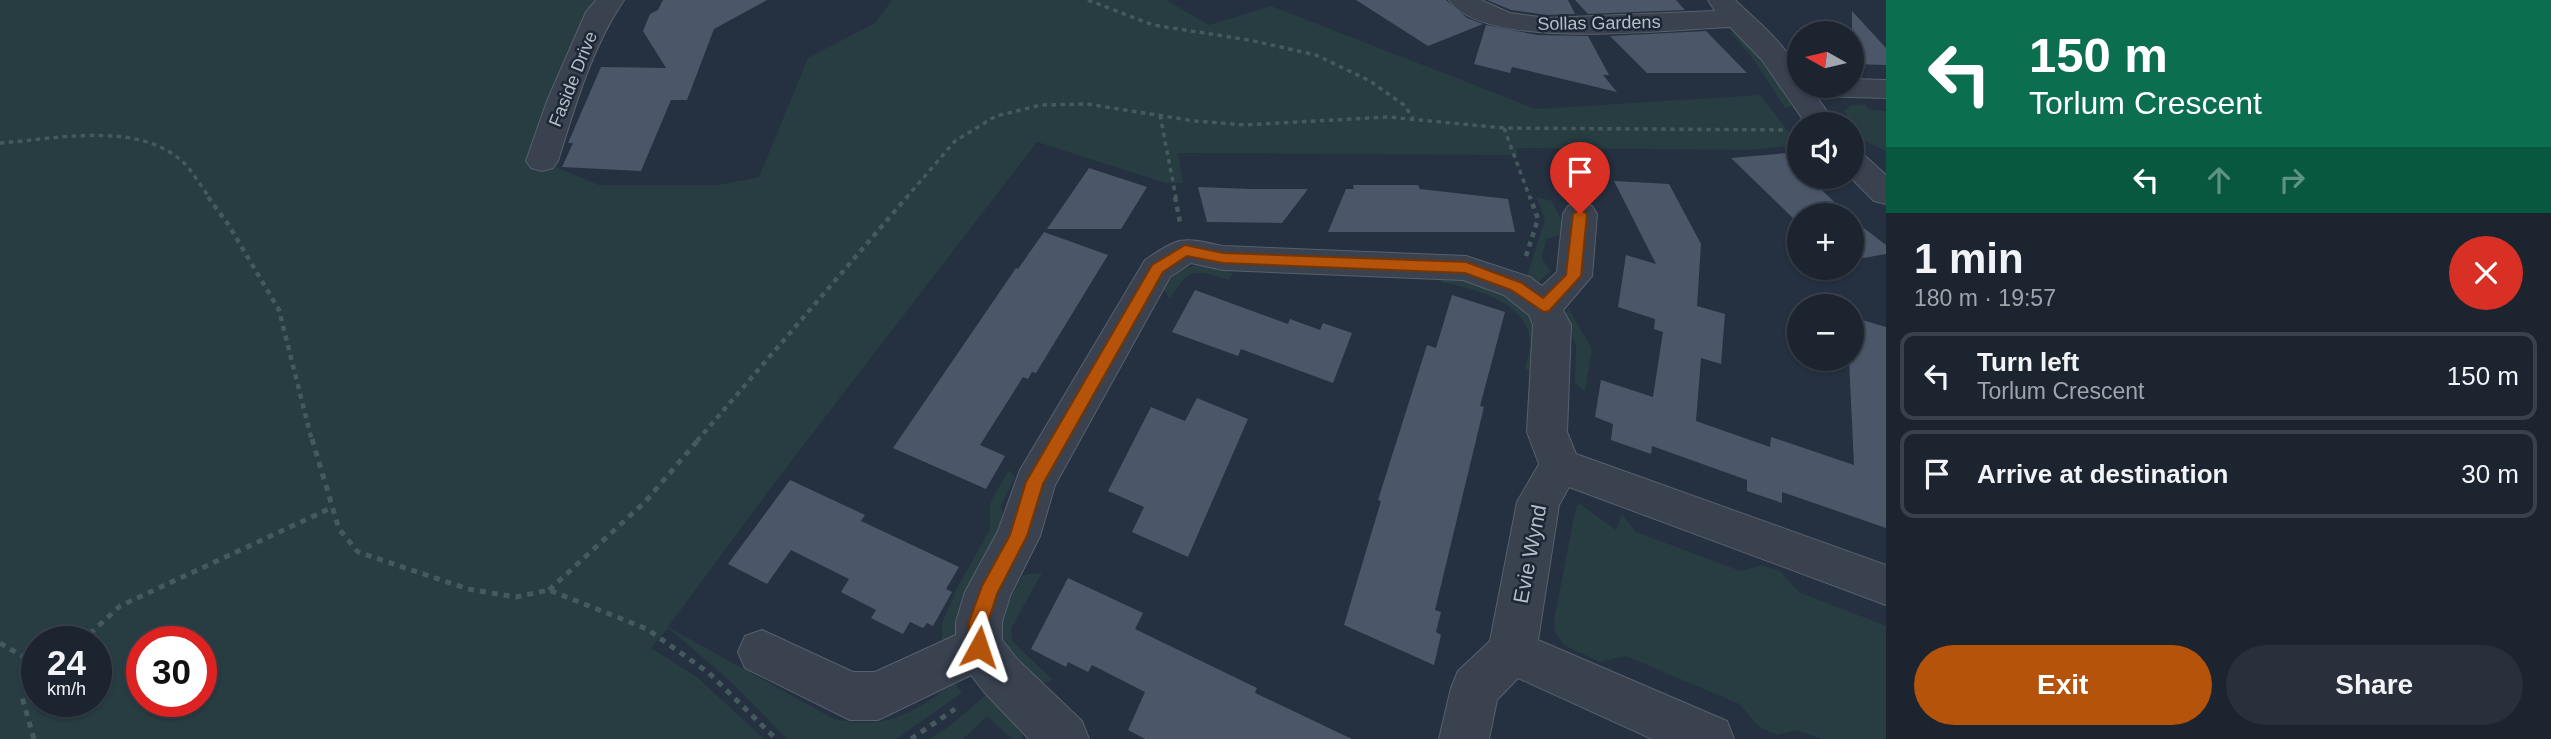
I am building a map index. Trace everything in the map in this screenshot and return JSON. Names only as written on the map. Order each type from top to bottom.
[{"type":"street","name":"Faside Drive","points":[[542,161],[562,101],[600,12],[611,0]]},
{"type":"street","name":"Sollas Gardens","points":[[1462,0],[1505,21],[1547,26],[1730,9]]},
{"type":"street","points":[[1730,9],[1772,54],[1787,76]]},
{"type":"street","points":[[1864,88],[1886,89]]},
{"type":"street","points":[[1864,172],[1886,193]]},
{"type":"street","points":[[1530,297],[1574,276],[1580,214]]},
{"type":"street","points":[[1063,739],[1001,676],[979,647],[979,622],[988,592],[1018,536],[1035,482],[1157,269],[1185,250],[1223,258],[1466,268],[1530,297],[1552,325],[1547,432],[1560,466],[1886,585]]},
{"type":"street","name":"Evie Wynd","points":[[1511,652],[1538,502],[1560,466]]},
{"type":"street","points":[[762,652],[850,696],[878,696],[979,647]]},
{"type":"street","points":[[1464,739],[1475,688],[1511,652],[1709,739]]},
{"type":"path","points":[[1088,0],[1153,25],[1249,40],[1316,55],[1370,82],[1404,105],[1413,118]]},
{"type":"path","points":[[0,143],[118,135],[141,139],[184,163],[229,224],[279,310],[321,477],[339,530],[358,552],[468,589],[516,597],[549,590],[645,502],[955,141],[996,116],[1041,106],[1087,104],[1245,125],[1413,118],[1504,128],[1787,127]]},
{"type":"path","points":[[1160,115],[1185,250]]},
{"type":"path","points":[[1504,128],[1538,219],[1530,297]]},
{"type":"path","points":[[98,626],[120,606],[331,508]]},
{"type":"path","points":[[549,590],[646,629],[709,673],[776,739]]},
{"type":"path","points":[[0,643],[21,655]]},
{"type":"path","points":[[28,717],[34,739]]},
{"type":"green space","points":[[0,0],[611,0],[542,161],[599,185],[718,185],[759,177],[808,58],[875,23],[892,0],[1166,0],[1209,25],[1271,6],[1536,109],[1760,95],[1787,130],[1787,146],[1749,150],[1516,148],[1518,155],[1178,153],[1183,183],[1165,183],[1037,142],[776,481],[668,627],[834,719],[871,722],[899,716],[955,683],[962,693],[896,739],[787,739],[728,679],[668,628],[651,648],[697,677],[764,739],[0,739]]},
{"type":"green space","points":[[1729,31],[1757,54],[1792,106],[1785,108],[1754,60]]},
{"type":"green space","points":[[1865,104],[1869,110],[1886,111],[1886,151],[1864,140],[1864,112],[1845,112],[1851,105]]},
{"type":"green space","points":[[1536,197],[1552,201],[1561,219],[1563,234],[1546,239],[1542,258],[1551,272],[1538,282],[1527,276],[1545,219]]},
{"type":"green space","points":[[1202,265],[1233,273],[1229,280],[1194,273],[1183,281],[1170,299],[1163,289],[1171,278],[1179,271]]},
{"type":"green space","points":[[1444,276],[1500,292],[1525,309],[1534,320],[1539,333],[1537,371],[1525,370],[1530,343],[1527,329],[1520,317],[1497,299],[1440,282]]},
{"type":"green space","points":[[1568,307],[1592,349],[1585,392],[1575,383],[1576,345],[1565,319]]},
{"type":"green space","points":[[1009,470],[1015,477],[1001,505],[1005,528],[960,609],[956,634],[942,642],[942,623],[957,588],[990,529],[990,502]]},
{"type":"green space","points":[[1580,504],[1616,530],[1622,514],[1636,532],[1741,571],[1761,565],[1780,571],[1799,592],[1886,626],[1886,739],[1821,739],[1797,730],[1778,735],[1760,728],[1739,704],[1626,656],[1600,662],[1565,646],[1555,632],[1554,620],[1574,517],[1577,505]]},
{"type":"green space","points":[[1042,573],[1011,629],[1012,641],[1053,680],[1036,685],[1000,649],[1001,616],[1023,575]]},
{"type":"green space","points":[[987,694],[1023,728],[1022,739],[1012,739],[987,716],[963,739],[929,739],[947,728]]},
{"type":"building","points":[[663,0],[767,0],[714,29],[687,100],[671,100],[641,171],[562,167],[573,143],[568,143],[601,67],[666,68],[643,31],[650,14],[658,10]]},
{"type":"building","points":[[1356,0],[1446,0],[1467,18],[1483,24],[1428,46]]},
{"type":"building","points":[[1487,0],[1568,0],[1575,14],[1547,15],[1511,10]]},
{"type":"building","points":[[1575,0],[1676,0],[1685,10],[1588,14]]},
{"type":"building","points":[[1852,11],[1861,21],[1852,21]]},
{"type":"building","points":[[1864,24],[1886,48],[1886,65],[1864,64]]},
{"type":"building","points":[[1486,25],[1537,35],[1588,36],[1609,75],[1603,75],[1617,92],[1512,67],[1510,73],[1474,64]]},
{"type":"building","points":[[1706,31],[1747,73],[1647,73],[1610,36]]},
{"type":"building","points":[[1787,153],[1787,189],[1821,189],[1835,203],[1787,203],[1787,212],[1731,158]]},
{"type":"building","points":[[1089,168],[1147,187],[1121,229],[1047,229]]},
{"type":"building","points":[[1614,181],[1669,184],[1701,244],[1697,306],[1725,314],[1721,364],[1701,358],[1696,421],[1770,447],[1771,437],[1854,465],[1850,371],[1864,371],[1864,321],[1886,327],[1886,528],[1782,492],[1782,503],[1747,491],[1747,480],[1652,446],[1651,454],[1611,440],[1613,424],[1595,417],[1601,380],[1653,397],[1663,332],[1654,329],[1655,319],[1618,307],[1626,255],[1656,264]]},
{"type":"building","points":[[1353,185],[1418,185],[1420,189],[1508,199],[1515,232],[1328,232],[1346,189],[1354,189]]},
{"type":"building","points":[[1198,187],[1308,189],[1282,223],[1207,222]]},
{"type":"building","points":[[1864,228],[1886,245],[1886,254],[1864,258]]},
{"type":"building","points":[[1044,232],[1108,255],[1036,373],[1032,372],[1028,379],[1023,377],[980,445],[1005,456],[986,489],[893,448],[1016,268],[1018,269]]},
{"type":"building","points":[[1195,290],[1288,324],[1290,319],[1320,330],[1323,323],[1352,333],[1333,383],[1241,349],[1238,356],[1172,332]]},
{"type":"building","points":[[1452,295],[1505,312],[1480,406],[1484,407],[1435,610],[1441,612],[1436,632],[1441,635],[1434,665],[1344,625],[1381,501],[1378,500],[1427,345],[1436,348]]},
{"type":"building","points":[[1197,398],[1248,419],[1188,557],[1132,532],[1144,507],[1108,491],[1151,407],[1185,421]]},
{"type":"building","points":[[790,480],[865,515],[861,521],[959,567],[946,589],[952,592],[933,626],[927,623],[923,628],[910,622],[903,634],[871,618],[876,610],[841,592],[849,579],[791,550],[767,584],[728,564]]},
{"type":"building","points":[[1068,578],[1143,613],[1135,629],[1257,688],[1255,693],[1352,739],[1145,739],[1128,730],[1145,692],[1092,665],[1088,672],[1068,662],[1066,667],[1031,649]]},
{"type":"route","points":[[979,647],[979,622],[988,592],[1018,536],[1035,482],[1157,269],[1185,250],[1223,258],[1466,268],[1517,286],[1544,307],[1574,276],[1580,214]]}]
